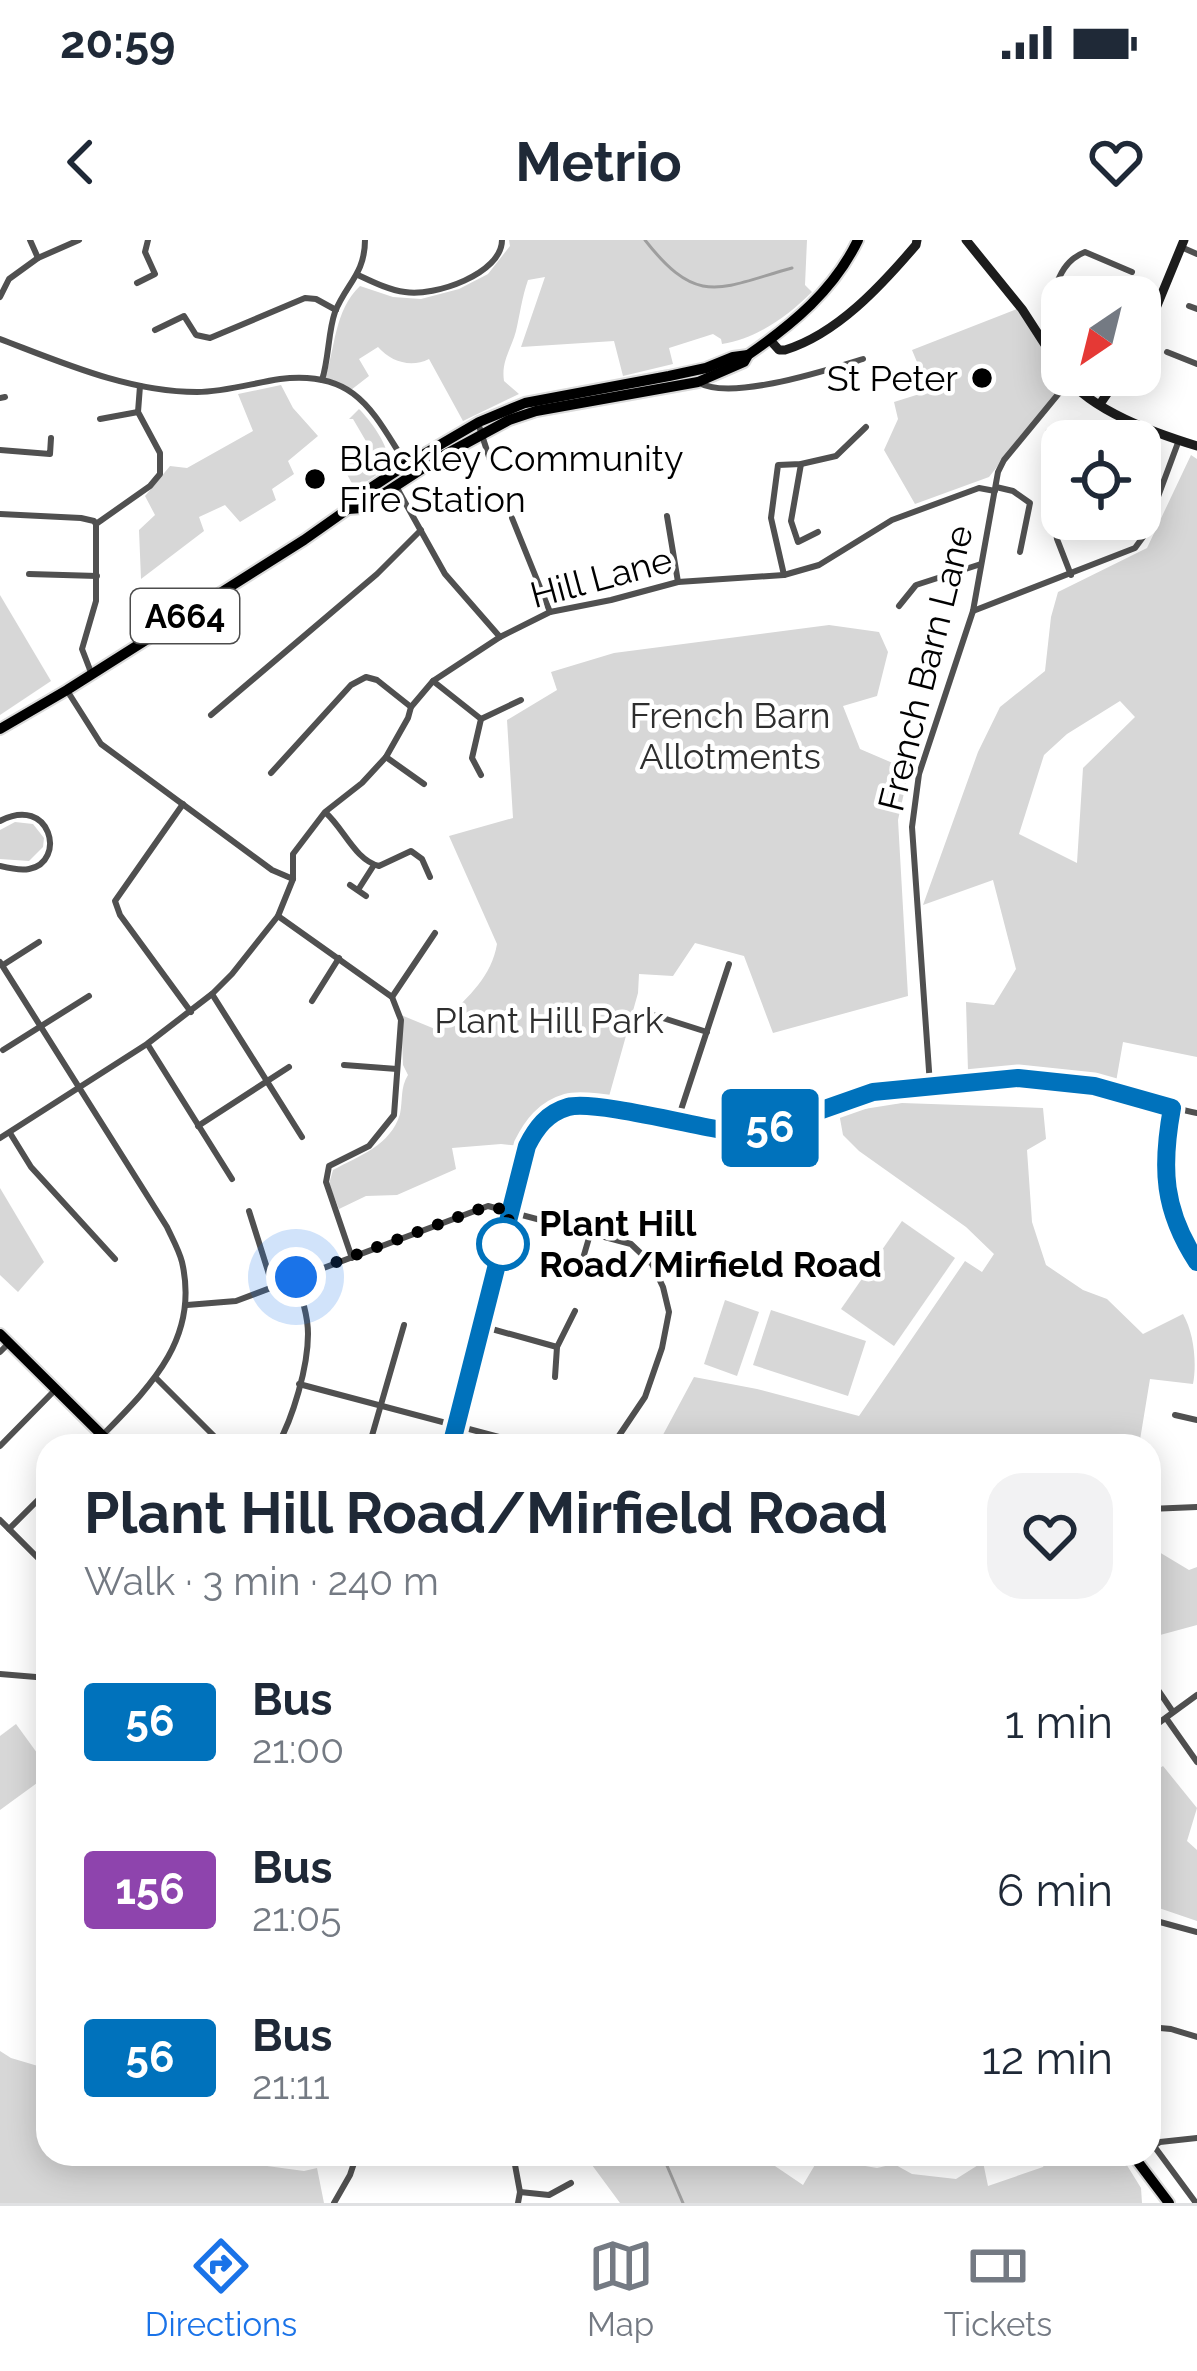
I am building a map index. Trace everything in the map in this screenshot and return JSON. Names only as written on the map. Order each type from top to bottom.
[{"type":"main road","points":[[393,481],[480,429],[536,411],[744,362],[793,324],[823,293],[858,240]]},
{"type":"main road","name":"A664","points":[[0,729],[348,509],[362,508],[393,481]]},
{"type":"main road","points":[[3,1343],[102,1434]]},
{"type":"main road","points":[[1148,2166],[1162,2199]]},
{"type":"street","points":[[30,240],[38,258]]},
{"type":"street","points":[[0,297],[9,279],[38,258],[80,240]]},
{"type":"street","points":[[137,283],[155,274],[146,252],[148,240]]},
{"type":"street","points":[[322,380],[336,310],[358,275],[364,240]]},
{"type":"street","points":[[358,275],[407,293],[441,289],[493,262],[502,250],[502,240]]},
{"type":"street","points":[[770,340],[785,350],[824,332],[891,274],[917,240]]},
{"type":"street","points":[[966,240],[1041,339]]},
{"type":"street","points":[[1161,299],[1183,244],[1197,254]]},
{"type":"street","points":[[1060,276],[1072,257],[1084,252],[1132,272]]},
{"type":"street","points":[[155,330],[184,316],[196,335],[210,338],[305,298],[336,310]]},
{"type":"street","points":[[0,339],[140,386],[201,392],[283,379],[322,380],[366,401],[410,469]]},
{"type":"street","points":[[1166,352],[1197,364]]},
{"type":"street","points":[[694,376],[707,388],[722,390],[803,378],[862,359]]},
{"type":"street","points":[[92,674],[82,649],[94,613],[96,524],[160,474],[160,453],[138,412],[140,386]]},
{"type":"street","points":[[1020,552],[1030,502],[996,486],[1004,460],[1050,396]]},
{"type":"street","points":[[1087,396],[1130,420],[1197,446]]},
{"type":"street","points":[[1100,404],[1106,396]]},
{"type":"street","points":[[100,419],[138,412]]},
{"type":"street","points":[[784,575],[771,518],[778,465],[836,456],[866,427]]},
{"type":"street","points":[[480,429],[490,464]]},
{"type":"street","points":[[0,450],[50,454],[51,437]]},
{"type":"street","points":[[1161,488],[1179,440]]},
{"type":"street","points":[[801,464],[791,521],[798,542],[818,532]]},
{"type":"street","points":[[393,481],[445,574],[500,637]]},
{"type":"street","name":"French Barn Lane","points":[[930,1085],[912,827],[919,774],[973,611],[996,486]]},
{"type":"street","name":"Hill Lane","points":[[0,1138],[147,1044],[212,994],[278,916],[292,879],[293,854],[325,812],[386,757],[411,707],[434,681],[500,637],[550,611],[611,601],[679,582],[784,575],[819,565],[892,520],[996,486]]},
{"type":"street","points":[[0,514],[90,519],[96,524]]},
{"type":"street","points":[[667,516],[679,582]]},
{"type":"street","points":[[512,518],[550,611]]},
{"type":"street","points":[[211,715],[377,574],[421,530]]},
{"type":"street","points":[[1057,540],[1071,574]]},
{"type":"street","points":[[973,611],[1135,548],[1141,540]]},
{"type":"street","points":[[899,606],[916,585],[981,564]]},
{"type":"street","points":[[29,574],[97,576]]},
{"type":"street","points":[[271,773],[351,686],[366,676],[411,707]]},
{"type":"street","points":[[434,681],[482,719]]},
{"type":"street","points":[[67,690],[101,744],[272,870],[292,879]]},
{"type":"street","points":[[482,775],[472,758],[482,719],[520,700]]},
{"type":"street","points":[[386,757],[424,784]]},
{"type":"street","points":[[183,804],[115,901],[191,1012]]},
{"type":"street","points":[[325,812],[365,862],[379,866],[411,851],[422,859],[430,877]]},
{"type":"street","points":[[0,821],[14,814],[32,816],[45,826],[51,839],[46,856],[34,868],[0,866]]},
{"type":"street","points":[[366,896],[354,888],[374,865]]},
{"type":"street","points":[[278,916],[392,997],[401,1020],[394,1115],[369,1146],[329,1166],[326,1182],[352,1258]]},
{"type":"street","points":[[392,997],[435,933]]},
{"type":"street","points":[[39,942],[1,963],[167,1227],[182,1259],[187,1305],[172,1352],[104,1434]]},
{"type":"street","points":[[312,1001],[339,958]]},
{"type":"street","points":[[677,1122],[729,964]]},
{"type":"street","points":[[212,994],[302,1137]]},
{"type":"street","points":[[3,1050],[89,996]]},
{"type":"street","points":[[650,1014],[707,1031]]},
{"type":"street","points":[[147,1044],[232,1179]]},
{"type":"street","points":[[344,1065],[397,1069]]},
{"type":"street","points":[[198,1126],[289,1067]]},
{"type":"street","points":[[454,1434],[527,1146],[534,1132],[557,1111],[585,1105],[722,1130],[758,1130],[873,1092],[1018,1078],[1094,1086],[1197,1113]]},
{"type":"street","points":[[1172,1108],[1165,1145],[1168,1194],[1180,1234],[1197,1260]]},
{"type":"street","points":[[9,1132],[31,1167],[115,1259]]},
{"type":"street","points":[[187,1305],[236,1300],[488,1206],[632,1244],[652,1264],[669,1312],[645,1397],[620,1434]]},
{"type":"street","points":[[250,1211],[273,1287]]},
{"type":"street","points":[[579,1272],[591,1232]]},
{"type":"street","points":[[283,1434],[299,1384],[308,1331],[296,1277]]},
{"type":"street","points":[[555,1377],[557,1347],[575,1311]]},
{"type":"street","points":[[372,1434],[404,1325]]},
{"type":"street","points":[[481,1326],[557,1347]]},
{"type":"street","points":[[155,1378],[212,1434]]},
{"type":"street","points":[[299,1384],[489,1434]]},
{"type":"street","points":[[0,1446],[56,1389]]},
{"type":"street","points":[[1175,1415],[1197,1420]]},
{"type":"street","points":[[9,1529],[36,1502]]},
{"type":"street","points":[[1161,1508],[1197,1507]]},
{"type":"street","points":[[0,1520],[36,1556]]},
{"type":"street","points":[[0,1675],[36,1677]]},
{"type":"street","points":[[1161,1721],[1197,1695]]},
{"type":"street","points":[[1161,1696],[1197,1762]]},
{"type":"street","points":[[1161,1922],[1197,1932]]},
{"type":"street","points":[[1161,2028],[1197,2037]]},
{"type":"street","points":[[1161,2147],[1196,2138],[1197,2127]]},
{"type":"street","points":[[336,2202],[353,2166]]},
{"type":"street","points":[[515,2166],[518,2203]]},
{"type":"street","points":[[1157,2166],[1196,2203]]},
{"type":"street","points":[[520,2192],[564,2193],[571,2183]]},
{"type":"green space","points":[[509,240],[807,240],[805,285],[812,292],[759,332],[722,344],[713,334],[669,348],[673,364],[623,376],[614,341],[521,347],[545,277],[528,280],[504,367],[504,381],[519,394],[463,421],[429,359],[402,362],[378,347],[359,359],[369,376],[351,390],[325,378],[340,318],[360,286],[393,297],[421,299],[459,289],[488,274],[510,246]]},
{"type":"green space","points":[[1022,309],[1041,342],[1041,396],[1054,396],[989,477],[915,504],[884,450],[898,419],[894,402],[929,391],[912,350]]},
{"type":"green space","points":[[281,385],[293,408],[318,436],[288,461],[294,474],[272,489],[276,500],[240,522],[225,505],[199,517],[204,531],[141,579],[139,530],[155,515],[145,496],[170,466],[187,468],[253,431],[238,394]]},
{"type":"green space","points":[[359,409],[379,434],[388,457],[382,470],[355,489],[342,465],[370,448],[349,419]]},
{"type":"green space","points":[[1191,455],[1197,459],[1197,1057],[1123,1042],[1116,1082],[1042,1071],[968,1071],[966,1002],[994,1005],[1016,969],[993,880],[923,905],[978,752],[1000,707],[1045,671],[1058,592],[1147,548],[1151,540],[1161,540],[1161,518]],"holes":[[[1120,701],[1135,717],[1083,768],[1077,863],[1019,834],[1044,755],[1067,734]]]},
{"type":"green space","points":[[0,595],[51,681],[0,715]]},
{"type":"green space","points":[[829,625],[879,632],[888,652],[877,696],[843,706],[860,749],[909,770],[898,820],[908,996],[773,1033],[744,956],[695,943],[673,976],[639,974],[608,1100],[567,1100],[537,1121],[521,1146],[452,1148],[456,1169],[397,1195],[366,1196],[339,1209],[329,1184],[333,1170],[382,1142],[400,1114],[408,1075],[403,1065],[401,1015],[435,1029],[473,991],[494,957],[497,944],[449,836],[513,818],[507,720],[557,690],[551,672],[614,653]]},
{"type":"green space","points":[[15,822],[33,824],[44,838],[43,847],[29,861],[0,859],[0,830]]},
{"type":"green space","points":[[902,1103],[1043,1108],[1046,1139],[1027,1150],[1032,1222],[1046,1265],[1083,1290],[1107,1299],[1143,1334],[1183,1314],[1194,1348],[1193,1384],[1150,1379],[1141,1434],[663,1434],[694,1377],[859,1416],[965,1261],[982,1272],[994,1254],[966,1227],[859,1151],[843,1135],[839,1113]]},
{"type":"green space","points":[[0,1188],[44,1262],[18,1292],[0,1275]]},
{"type":"green space","points":[[902,1221],[955,1258],[894,1346],[841,1309]]},
{"type":"green space","points":[[725,1300],[759,1312],[737,1376],[704,1364]]},
{"type":"green space","points":[[771,1310],[866,1341],[848,1396],[753,1365]]},
{"type":"green space","points":[[1161,1553],[1189,1570],[1197,1567],[1197,1625],[1161,1635]]},
{"type":"green space","points":[[16,1724],[36,1752],[36,1784],[0,1810],[0,1736]]},
{"type":"green space","points":[[1161,1767],[1197,1808],[1187,1841],[1197,1850],[1197,1921],[1161,1909]]},
{"type":"green space","points":[[0,2051],[36,2065],[36,2166],[317,2168],[324,2203],[0,2203]]},
{"type":"green space","points":[[593,2166],[775,2166],[803,2185],[814,2166],[898,2166],[912,2174],[956,2179],[984,2166],[988,2186],[1044,2166],[1127,2166],[1141,2188],[1142,2203],[620,2203]]},
{"type":"waterway","points":[[645,240],[680,276],[711,287],[792,268]]},
{"type":"waterway","points":[[667,2166],[683,2203]]},
{"type":"bus line","name":"56","points":[[454,1434],[527,1146],[548,1116],[568,1107],[593,1106],[743,1131],[776,1126],[873,1092],[909,1087],[1018,1078],[1094,1086],[1172,1108],[1165,1145],[1168,1194],[1180,1234],[1197,1262]]},
{"type":"place","name":"St Peter","points":[[982,378]]},
{"type":"place","name":"Blackley Community Fire Station","points":[[315,479]]},
{"type":"place","name":"Plant Hill Road/Mirfield Road","points":[[503,1244]]},
{"type":"route","points":[[296,1277],[488,1206],[511,1211],[500,1253],[503,1244]]},
{"type":"park label","name":"French Barn Allotments","points":[[730,736]]},
{"type":"park label","name":"Plant Hill Park","points":[[549,1020]]}]
